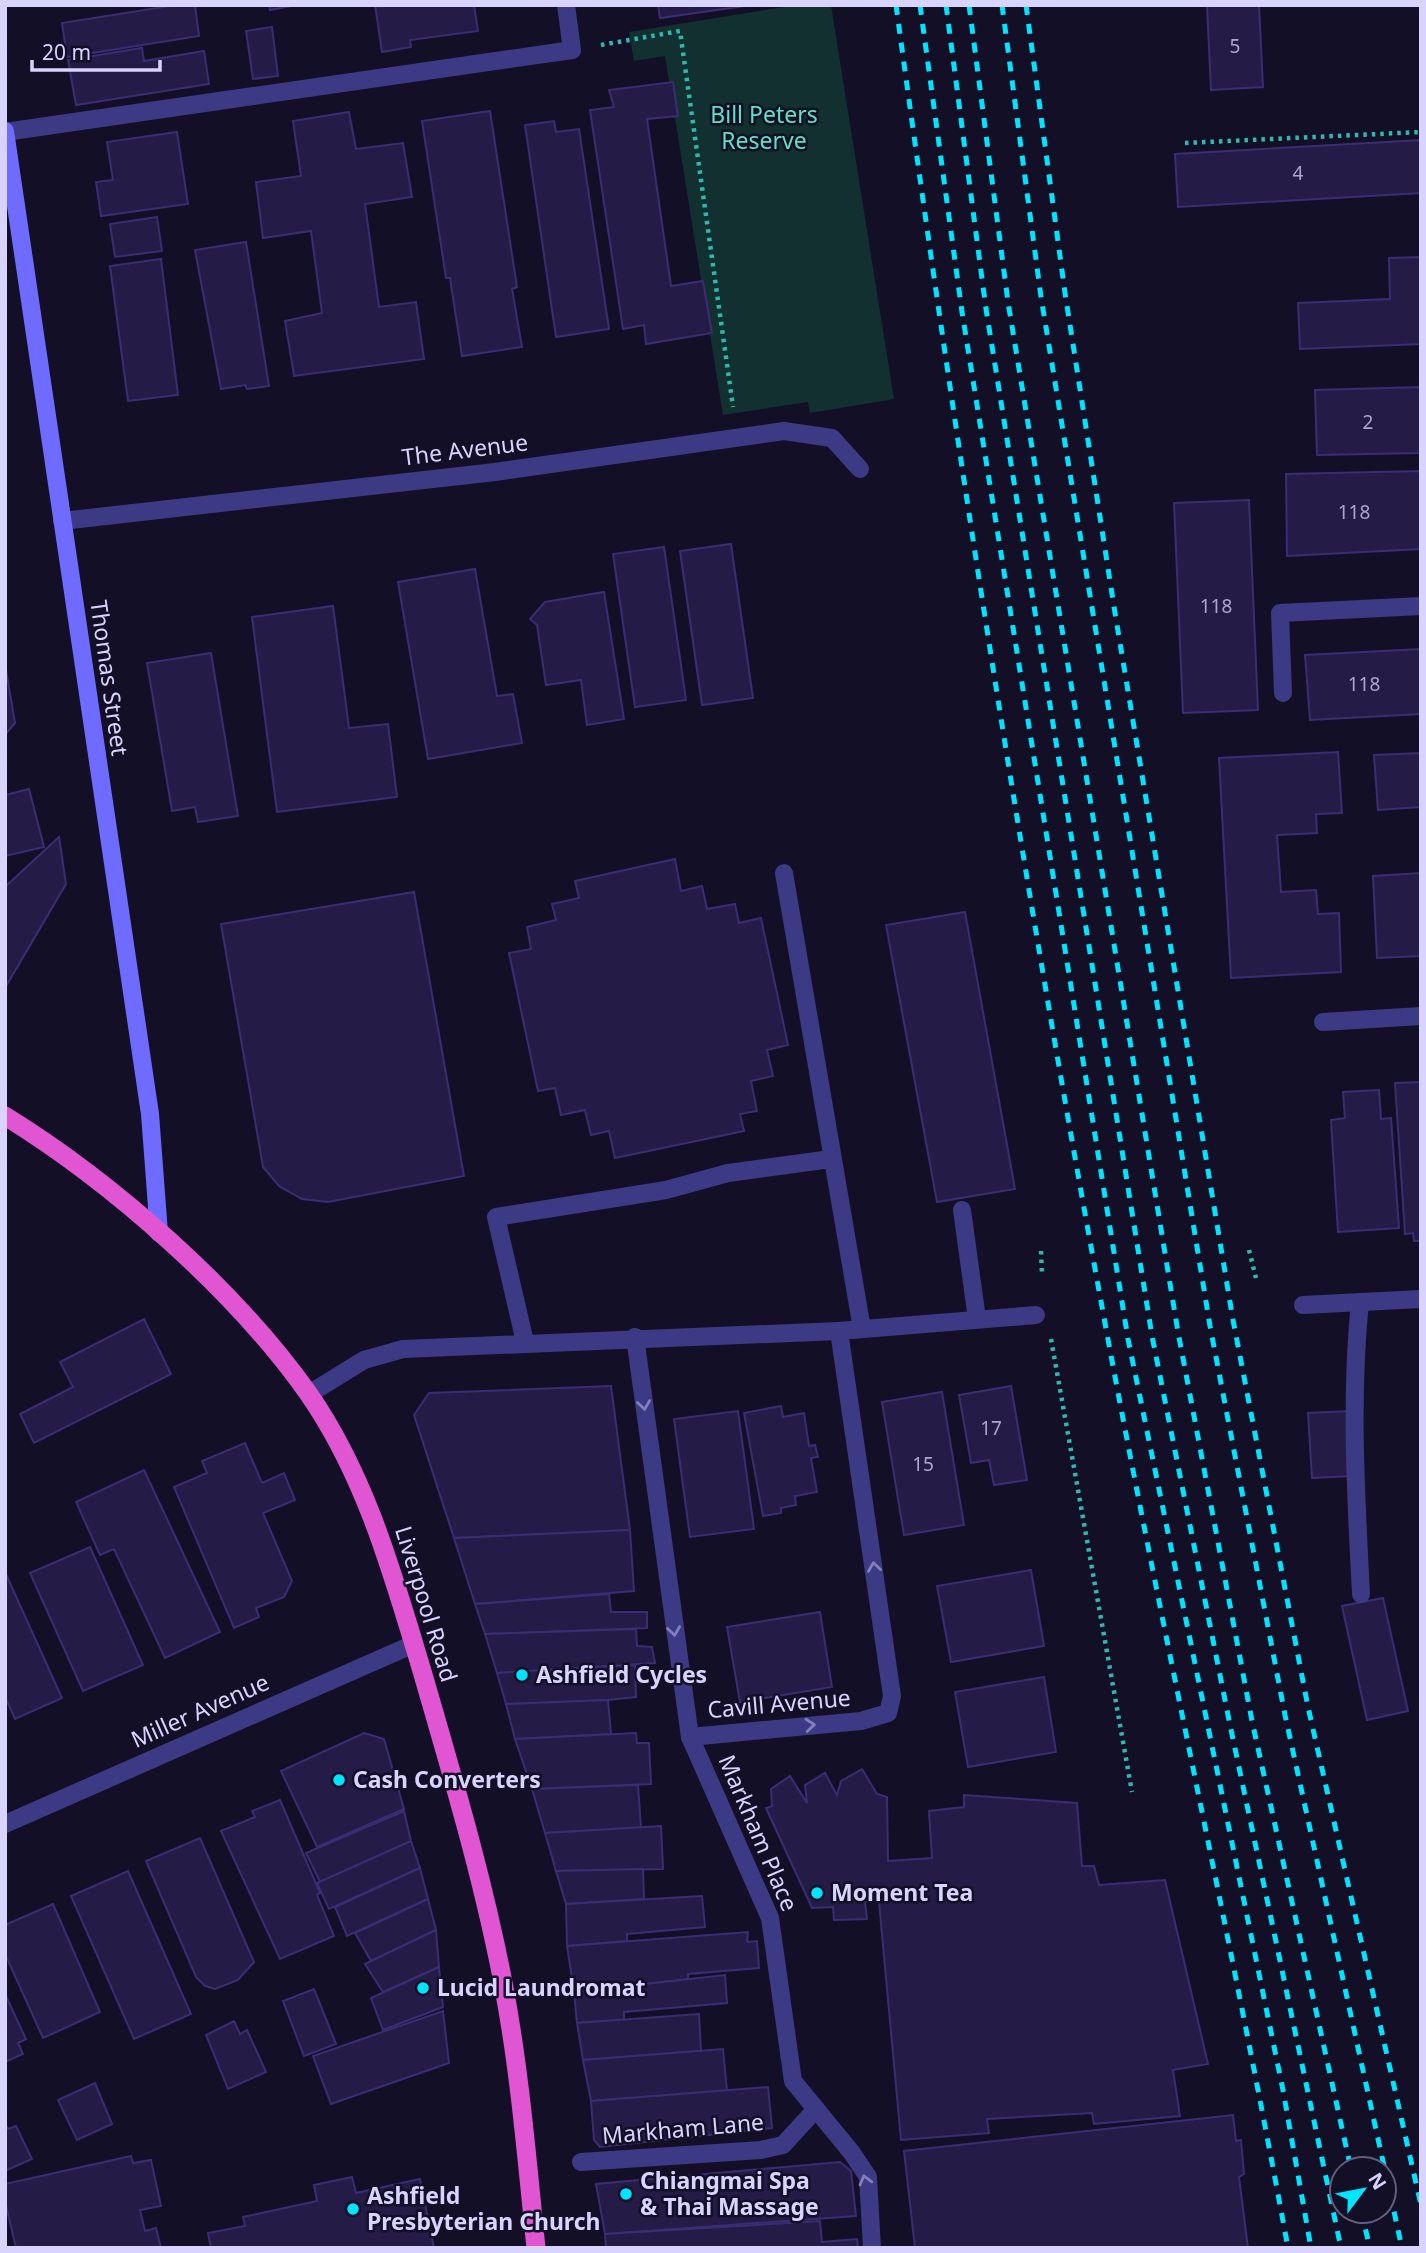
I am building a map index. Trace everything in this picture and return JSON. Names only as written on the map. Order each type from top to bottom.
[{"type":"highway","name":"Liverpool Road","points":[[5,1116],[65,1155],[159,1233],[258,1333],[309,1395],[344,1455],[376,1525],[414,1644],[477,1867],[504,1989],[536,2248]]},
{"type":"main road","name":"Thomas Street","points":[[5,131],[150,1114],[159,1233]]},
{"type":"street","points":[[5,131],[572,50],[566,5]]},
{"type":"street","name":"The Avenue","points":[[62,521],[495,472],[785,431],[832,438],[860,468]]},
{"type":"street","points":[[1283,693],[1280,612],[1421,606]]},
{"type":"street","points":[[784,873],[862,1329]]},
{"type":"street","points":[[1323,1021],[1421,1016]]},
{"type":"street","points":[[525,1342],[496,1217],[666,1190],[727,1173],[831,1159]]},
{"type":"street","points":[[962,1210],[977,1319]]},
{"type":"street","points":[[1303,1305],[1421,1299]]},
{"type":"street","points":[[1360,1302],[1354,1356],[1355,1476],[1361,1594]]},
{"type":"street","points":[[309,1395],[364,1360],[403,1349],[635,1337],[839,1331],[1036,1315]]},
{"type":"street","name":"Cavill Avenue","points":[[635,1337],[690,1737],[861,1721],[888,1713],[892,1696],[839,1331]]},
{"type":"street","name":"Miller Avenue","points":[[5,1824],[414,1644]]},
{"type":"street","name":"Markham Place","points":[[690,1737],[770,1918],[793,2081],[852,2153],[867,2177],[872,2248]]},
{"type":"street","name":"Markham Lane","points":[[581,2162],[761,2150],[783,2145],[816,2109]]},
{"type":"path","points":[[572,50],[680,31],[738,437]]},
{"type":"path","points":[[1185,143],[1421,132]]},
{"type":"path","points":[[1250,1250],[1256,1278]]},
{"type":"path","points":[[1041,1251],[1042,1275]]},
{"type":"path","points":[[1036,1315],[1052,1341],[1132,1792]]},
{"type":"green space","name":"Bill Peters Reserve","points":[[796,5],[831,5],[894,399],[810,413],[808,402],[723,415],[665,56],[634,61],[629,32]]},
{"type":"building","points":[[176,5],[195,5],[199,36],[67,57],[62,23]]},
{"type":"building","points":[[269,5],[296,5],[270,10]]},
{"type":"building","points":[[375,5],[474,5],[478,31],[410,40],[411,47],[382,52]]},
{"type":"building","points":[[658,5],[752,5],[660,18]]},
{"type":"building","points":[[1207,5],[1259,5],[1263,87],[1211,90]]},
{"type":"building","points":[[272,27],[278,76],[253,79],[246,31]]},
{"type":"building","points":[[142,48],[144,61],[204,51],[209,84],[76,105],[68,60]]},
{"type":"building","points":[[673,82],[678,116],[647,119],[671,286],[703,281],[712,333],[646,344],[644,325],[623,329],[590,110],[614,107],[609,90]]},
{"type":"building","points":[[490,111],[517,287],[512,289],[522,347],[462,356],[450,278],[446,278],[422,121]]},
{"type":"building","points":[[349,112],[356,149],[403,143],[412,197],[365,204],[379,307],[416,302],[424,359],[294,376],[285,321],[322,313],[311,231],[263,238],[256,182],[301,176],[293,121]]},
{"type":"building","points":[[554,121],[556,132],[579,129],[609,329],[556,337],[525,125]]},
{"type":"building","points":[[177,132],[188,204],[101,216],[96,182],[113,180],[107,142]]},
{"type":"building","points":[[1421,140],[1421,193],[1178,207],[1175,154]]},
{"type":"building","points":[[157,217],[162,251],[115,257],[110,224]]},
{"type":"building","points":[[246,242],[269,386],[247,389],[245,385],[221,389],[195,250]]},
{"type":"building","points":[[1421,257],[1421,344],[1300,349],[1298,303],[1390,299],[1389,258]]},
{"type":"building","points":[[161,259],[178,395],[128,401],[110,266]]},
{"type":"building","points":[[1421,387],[1421,453],[1317,455],[1315,390]]},
{"type":"building","points":[[1421,471],[1421,549],[1287,556],[1286,474]]},
{"type":"building","points":[[1249,500],[1258,710],[1183,713],[1174,503]]},
{"type":"building","points":[[731,544],[753,698],[702,705],[680,551]]},
{"type":"building","points":[[664,547],[686,700],[635,707],[613,554]]},
{"type":"building","points":[[475,569],[497,696],[513,694],[522,743],[428,759],[398,582]]},
{"type":"building","points":[[604,592],[624,719],[587,725],[581,680],[546,685],[537,625],[530,619],[545,602]]},
{"type":"building","points":[[333,606],[349,728],[388,724],[397,797],[277,812],[252,617]]},
{"type":"building","points":[[1421,649],[1421,714],[1310,720],[1305,655]]},
{"type":"building","points":[[211,653],[238,816],[198,822],[195,807],[172,811],[147,663]]},
{"type":"building","points":[[5,664],[15,723],[5,735]]},
{"type":"building","points":[[1338,752],[1342,813],[1316,814],[1317,833],[1277,835],[1281,892],[1316,890],[1318,914],[1339,913],[1341,972],[1231,978],[1219,758]]},
{"type":"building","points":[[1421,753],[1421,807],[1378,810],[1374,755]]},
{"type":"building","points":[[29,789],[44,847],[5,856],[5,795]]},
{"type":"building","points":[[59,837],[66,884],[5,988],[5,887]]},
{"type":"building","points":[[675,859],[681,891],[702,886],[707,909],[735,904],[739,923],[761,918],[788,1045],[767,1050],[773,1076],[751,1081],[757,1111],[740,1114],[744,1131],[615,1158],[609,1131],[591,1135],[585,1110],[561,1115],[555,1088],[538,1091],[509,953],[531,949],[527,927],[556,920],[552,904],[579,898],[575,881]]},
{"type":"building","points":[[1421,873],[1421,956],[1377,958],[1373,876]]},
{"type":"building","points":[[414,892],[464,1176],[328,1202],[302,1199],[279,1186],[263,1167],[221,924]]},
{"type":"building","points":[[965,912],[1015,1189],[937,1202],[886,925]]},
{"type":"building","points":[[1421,1082],[1421,1241],[1414,1241],[1413,1233],[1405,1234],[1395,1083]]},
{"type":"building","points":[[1379,1090],[1381,1119],[1391,1118],[1399,1228],[1338,1232],[1331,1120],[1345,1118],[1343,1092]]},
{"type":"building","points":[[144,1319],[171,1374],[34,1443],[20,1414],[73,1387],[60,1362]]},
{"type":"building","points":[[611,1386],[630,1530],[454,1538],[414,1415],[429,1393]]},
{"type":"building","points":[[1011,1386],[1027,1480],[994,1485],[989,1460],[971,1463],[959,1395]]},
{"type":"building","points":[[942,1392],[964,1525],[904,1535],[882,1402]]},
{"type":"building","points":[[781,1406],[783,1417],[804,1413],[809,1446],[815,1445],[818,1457],[811,1458],[817,1492],[795,1496],[796,1505],[781,1508],[781,1513],[763,1516],[744,1413]]},
{"type":"building","points":[[738,1411],[754,1529],[690,1537],[674,1419]]},
{"type":"building","points":[[1350,1411],[1353,1476],[1312,1478],[1308,1413]]},
{"type":"building","points":[[245,1443],[262,1483],[284,1473],[295,1500],[263,1513],[292,1581],[284,1597],[256,1608],[259,1617],[234,1628],[174,1487],[207,1473],[202,1461]]},
{"type":"building","points":[[144,1470],[220,1632],[165,1658],[114,1549],[100,1555],[76,1502]]},
{"type":"building","points":[[630,1530],[634,1591],[475,1604],[454,1538]]},
{"type":"building","points":[[90,1547],[143,1665],[83,1691],[30,1573]]},
{"type":"building","points":[[1031,1570],[1044,1646],[951,1662],[937,1586]]},
{"type":"building","points":[[5,1572],[62,1698],[15,1719],[5,1697]]},
{"type":"building","points":[[609,1594],[611,1612],[647,1612],[647,1628],[485,1634],[475,1604]]},
{"type":"building","points":[[1383,1598],[1408,1711],[1367,1720],[1342,1606]]},
{"type":"building","points":[[820,1612],[832,1687],[740,1702],[727,1627]]},
{"type":"building","points":[[636,1629],[637,1646],[652,1647],[655,1663],[497,1673],[485,1634]]},
{"type":"building","points":[[635,1665],[636,1697],[608,1700],[506,1704],[497,1673]]},
{"type":"building","points":[[1044,1677],[1056,1752],[968,1767],[955,1692]]},
{"type":"building","points":[[608,1700],[611,1734],[515,1739],[506,1704]]},
{"type":"building","points":[[364,1733],[384,1739],[404,1809],[317,1847],[281,1771]]},
{"type":"building","points":[[636,1733],[637,1743],[649,1743],[651,1784],[532,1789],[515,1739]]},
{"type":"building","points":[[862,1769],[877,1794],[887,1797],[888,1861],[932,1858],[929,1811],[964,1807],[964,1795],[1077,1803],[1082,1866],[1094,1866],[1099,1885],[1165,1880],[1208,2064],[1173,2070],[1180,2116],[1094,2124],[1092,2113],[987,2119],[989,2133],[901,2140],[879,1902],[865,1902],[867,1919],[834,1920],[833,1907],[812,1908],[766,1808],[772,1806],[771,1789],[790,1776],[807,1803],[805,1785],[825,1773],[837,1795],[841,1781]]},
{"type":"building","points":[[638,1785],[641,1828],[545,1833],[532,1789]]},
{"type":"building","points":[[280,1800],[320,1893],[317,1895],[334,1936],[280,1959],[221,1831],[255,1817],[252,1811]]},
{"type":"building","points":[[404,1811],[411,1841],[320,1882],[306,1853]]},
{"type":"building","points":[[661,1826],[663,1869],[556,1871],[545,1833]]},
{"type":"building","points":[[200,1838],[254,1962],[238,1980],[215,1989],[205,1986],[196,1977],[146,1861]]},
{"type":"building","points":[[411,1841],[420,1868],[329,1909],[317,1883]]},
{"type":"building","points":[[420,1868],[428,1899],[347,1936],[335,1907]]},
{"type":"building","points":[[643,1869],[644,1899],[566,1904],[556,1871]]},
{"type":"building","points":[[128,1871],[191,2014],[134,2039],[71,1896]]},
{"type":"building","points":[[702,1896],[705,1927],[627,1934],[627,1941],[567,1946],[566,1904]]},
{"type":"building","points":[[428,1899],[436,1930],[371,1961],[355,1933]]},
{"type":"building","points":[[53,1904],[100,2012],[43,2038],[5,1954],[5,1925]]},
{"type":"building","points":[[436,1930],[439,1967],[383,1992],[365,1964]]},
{"type":"building","points":[[748,1932],[747,1942],[757,1941],[759,1968],[688,1974],[688,1979],[574,1992],[567,1946]]},
{"type":"building","points":[[439,1967],[443,2007],[383,2030],[371,1998]]},
{"type":"building","points":[[725,1975],[727,2003],[624,2012],[624,2020],[577,2023],[574,1992]]},
{"type":"building","points":[[314,1989],[336,2044],[304,2056],[283,2001]]},
{"type":"building","points":[[5,1994],[26,2039],[18,2043],[23,2054],[5,2062]]},
{"type":"building","points":[[443,2011],[449,2063],[331,2104],[313,2056]]},
{"type":"building","points":[[699,2014],[701,2051],[583,2060],[577,2023]]},
{"type":"building","points":[[234,2021],[240,2034],[247,2030],[266,2072],[228,2089],[206,2035]]},
{"type":"building","points":[[723,2049],[727,2091],[591,2101],[583,2060]]},
{"type":"building","points":[[95,2083],[112,2124],[77,2140],[58,2100]]},
{"type":"building","points":[[768,2087],[772,2128],[600,2147],[594,2140],[591,2101]]},
{"type":"building","points":[[1233,2115],[1236,2141],[1241,2140],[1244,2174],[1239,2177],[1248,2248],[915,2248],[904,2151]]},
{"type":"building","points":[[5,2124],[8,2129],[16,2126],[32,2159],[5,2171]]},
{"type":"building","points":[[131,2156],[133,2163],[151,2160],[161,2206],[140,2210],[145,2231],[156,2228],[161,2248],[16,2248],[5,2201],[5,2184]]},
{"type":"building","points":[[840,2162],[851,2171],[856,2216],[605,2234],[596,2184]]},
{"type":"building","name":"Ashfield Presbyterian Church","points":[[352,2177],[356,2193],[420,2179],[434,2248],[211,2248],[208,2233],[245,2226],[243,2217],[317,2201],[314,2185]]},
{"type":"building","points":[[820,2221],[822,2242],[857,2239],[858,2248],[606,2248],[605,2234]]},
{"type":"railway","points":[[896,5],[969,511],[1079,1183],[1131,1462],[1288,2248]]},
{"type":"railway","points":[[920,5],[962,312],[1128,1339],[1283,2090],[1311,2248]]},
{"type":"railway","points":[[946,5],[986,309],[1152,1336],[1230,1725],[1341,2248]]},
{"type":"railway","points":[[969,5],[1008,302],[1178,1332],[1252,1721],[1348,2155]]},
{"type":"railway","points":[[1002,5],[1041,297],[1210,1326],[1285,1715],[1402,2248]]},
{"type":"railway","points":[[1026,5],[1065,293],[1115,613],[1233,1320],[1308,1707],[1421,2205]]},
{"type":"railway","points":[[1364,2225],[1370,2248]]},
{"type":"place","name":"Ashfield Cycles","points":[[522,1675]]},
{"type":"place","name":"Cash Converters","points":[[339,1780]]},
{"type":"place","name":"Moment Tea","points":[[817,1893]]},
{"type":"place","name":"Lucid Laundromat","points":[[423,1988]]},
{"type":"place","name":"Chiangmai Spa & Thai Massage","points":[[626,2194]]},
{"type":"place","name":"Ashfield Presbyterian Church","points":[[353,2209]]}]
